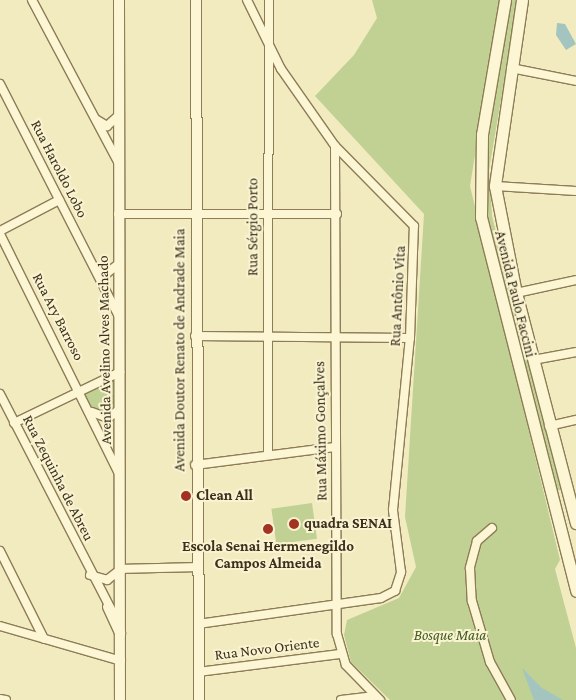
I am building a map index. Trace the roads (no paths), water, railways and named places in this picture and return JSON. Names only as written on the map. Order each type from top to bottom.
[{"type":"main road","name":"Avenida Paulo Faccini","points":[[505,0],[482,134],[481,217],[551,493],[571,548],[576,591]]},
{"type":"main road","name":"Avenida Paulo Faccini","points":[[522,0],[496,186],[516,293],[549,426],[573,502],[576,523]]},
{"type":"main road","points":[[551,493],[573,502]]},
{"type":"street","points":[[32,0],[118,162]]},
{"type":"street","points":[[114,0],[119,5]]},
{"type":"street","name":"Avenida Doutor Renato de Andrade Maia","points":[[196,0],[195,465],[198,700]]},
{"type":"street","name":"Rua Antônio Vita","points":[[198,624],[387,596],[395,591],[400,577],[393,510],[410,338],[414,226],[335,146],[266,42],[248,0]]},
{"type":"street","name":"Rua Sérgio Porto","points":[[268,454],[266,42],[269,0]]},
{"type":"street","name":"Avenida Avelino Alves Machado","points":[[119,5],[117,117],[121,407],[122,661],[120,700]]},
{"type":"street","points":[[511,68],[576,80]]},
{"type":"street","name":"Rua Haroldo Lobo","points":[[0,84],[120,319]]},
{"type":"street","points":[[96,119],[107,126],[117,117]]},
{"type":"street","name":"Rua Máximo Gonçalves","points":[[335,146],[337,214],[334,447],[340,654]]},
{"type":"street","points":[[496,186],[576,191]]},
{"type":"street","points":[[0,233],[59,200]]},
{"type":"street","points":[[118,214],[337,214]]},
{"type":"street","name":"Rua Ary Barroso","points":[[0,233],[92,412],[121,479]]},
{"type":"street","points":[[94,267],[107,273],[120,263]]},
{"type":"street","points":[[516,293],[576,280]]},
{"type":"street","points":[[195,336],[266,339],[334,337],[410,338]]},
{"type":"street","points":[[533,360],[576,352]]},
{"type":"street","points":[[14,423],[80,389],[120,372]]},
{"type":"street","name":"Rua Zequinha de Abreu","points":[[0,394],[108,607]]},
{"type":"street","points":[[92,412],[108,418],[121,407]]},
{"type":"street","points":[[549,426],[576,420]]},
{"type":"street","points":[[195,465],[268,454],[334,447]]},
{"type":"street","points":[[489,530],[477,541],[470,568],[472,601],[490,662],[511,700]]},
{"type":"street","points":[[0,551],[44,639]]},
{"type":"street","points":[[90,574],[107,580],[121,569],[196,567]]},
{"type":"street","points":[[102,652],[122,641],[108,607]]},
{"type":"street","points":[[108,607],[122,612]]},
{"type":"street","points":[[0,626],[44,639],[102,652],[122,661]]},
{"type":"street","points":[[340,654],[378,698]]},
{"type":"street","name":"Rua Novo Oriente","points":[[198,672],[340,654]]},
{"type":"street","points":[[358,698],[366,686]]},
{"type":"street","points":[[341,700],[378,698]]},
{"type":"street","points":[[0,699],[6,700]]},
{"type":"water","points":[[557,23],[565,24],[576,44],[566,50],[556,35]]},
{"type":"water","points":[[522,668],[542,688],[563,700],[534,700]]},
{"type":"place","name":"Clean All","points":[[186,496]]},
{"type":"place","name":"quadra SENAI","points":[[294,524]]},
{"type":"place","name":"Escola Senai Hermenegildo Campos Almeida","points":[[268,529]]},
{"type":"park label","name":"Bosque Maia","points":[[450,636]]}]
